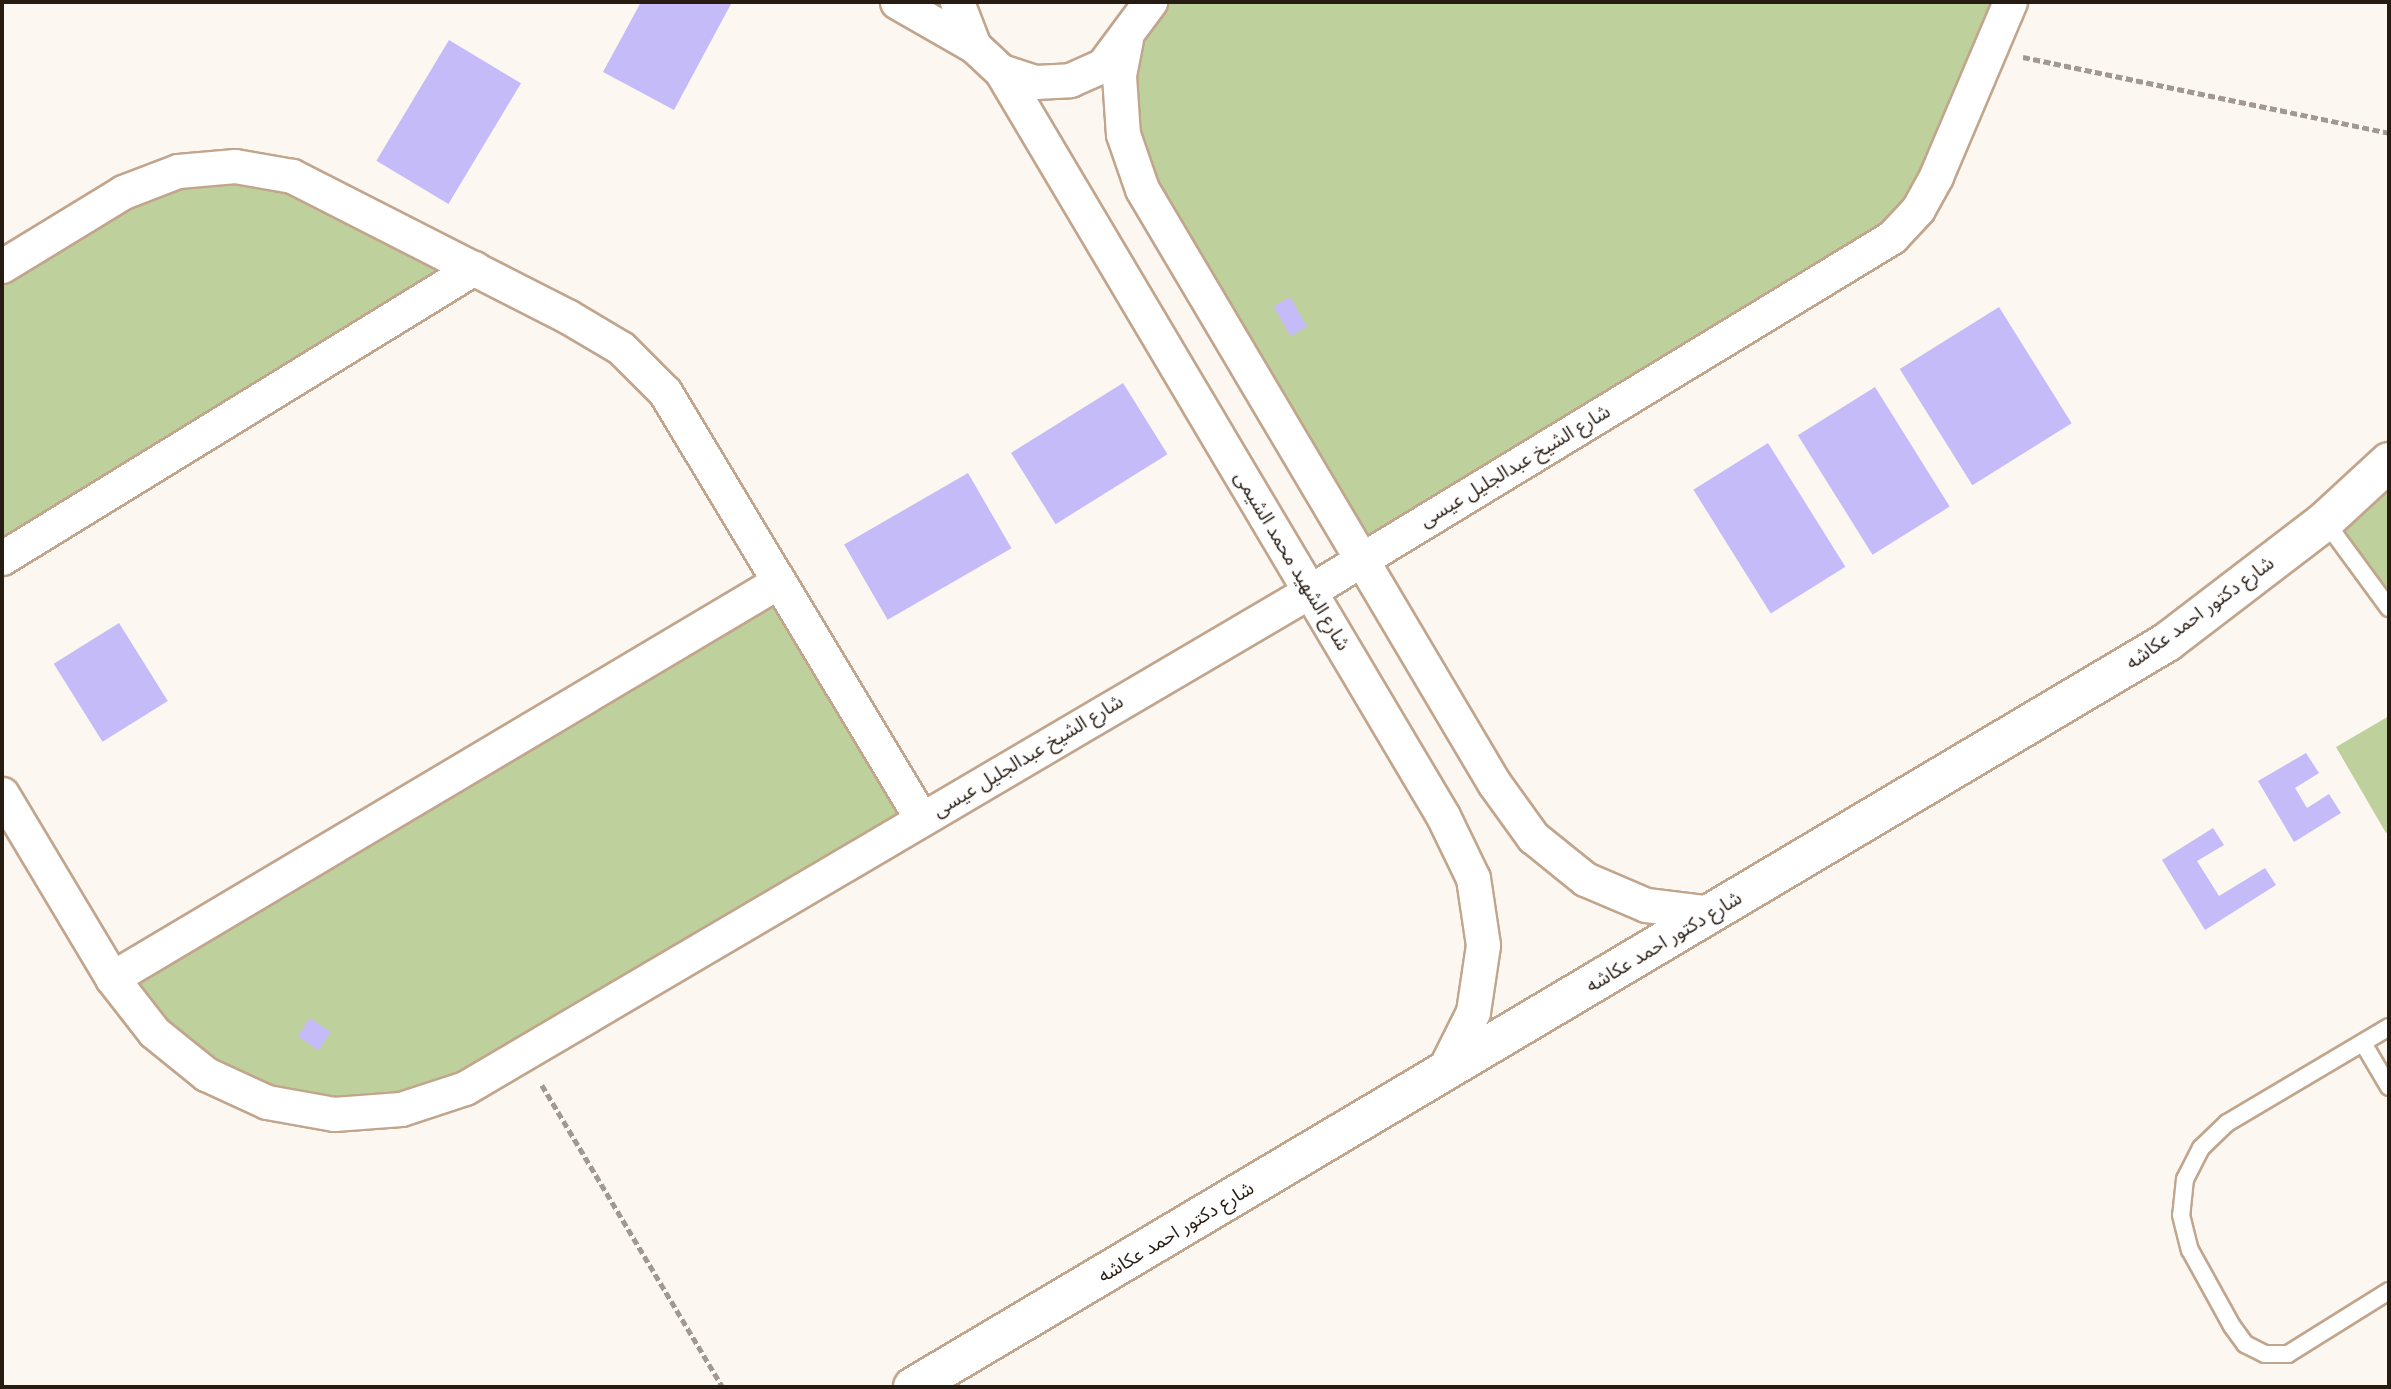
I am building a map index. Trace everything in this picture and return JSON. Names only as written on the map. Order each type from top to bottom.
[{"type":"street","points":[[897,2],[974,46],[1001,71],[1035,82],[1070,80],[1103,65],[1126,39],[1151,3]]},
{"type":"street","points":[[957,2],[974,46]]},
{"type":"street","name":"شارع الشيخ عبدالجليل عيسى","points":[[2,794],[112,978],[153,1032],[206,1074],[267,1102],[334,1114],[401,1109],[465,1088],[521,1051],[1310,590],[1892,237],[1918,209],[1936,176],[2010,2]]},
{"type":"street","points":[[1126,39],[1119,76],[1123,134],[1142,189],[1361,559],[1533,837],[1585,879],[1646,905],[1712,914]]},
{"type":"street","name":"شارع الشهيد محمد الشيمى","points":[[1001,71],[1310,590],[1473,877],[1483,945],[1473,1012],[1442,1074]]},
{"type":"street","points":[[2,266],[124,192],[178,171],[235,166],[292,176],[474,268],[621,348],[665,392],[922,819]]},
{"type":"street","points":[[2,558],[474,268]]},
{"type":"street","name":"شارع دكتور احمد عكاشه","points":[[913,1387],[2167,642],[2325,521],[2389,463]]},
{"type":"street","points":[[112,978],[778,582]]},
{"type":"lane","points":[[2325,521],[2389,608]]},
{"type":"lane","points":[[2389,1027],[2227,1123],[2201,1148],[2186,1180],[2181,1216],[2190,1250],[2232,1326],[2245,1345],[2265,1354],[2288,1354],[2389,1291]]},
{"type":"lane","points":[[2362,1043],[2389,1087]]},
{"type":"path","points":[[1990,50],[2389,132]]},
{"type":"path","points":[[521,1051],[723,1387]]},
{"type":"green space","points":[[1153,2],[2010,2],[1918,209],[1361,559],[1142,189],[1119,76]]},
{"type":"green space","points":[[235,166],[474,268],[2,558],[2,266],[123,192]]},
{"type":"green space","points":[[2389,462],[2389,608],[2325,521]]},
{"type":"green space","points":[[778,582],[922,819],[401,1109],[267,1102],[112,978]]},
{"type":"green space","points":[[2389,716],[2389,831],[2386,833],[2336,747]]},
{"type":"building","points":[[641,2],[732,2],[674,110],[603,72]]},
{"type":"building","points":[[449,40],[521,83],[448,204],[376,161]]},
{"type":"building","points":[[1290,297],[1307,326],[1291,336],[1274,306]]},
{"type":"building","points":[[1999,307],[2072,423],[1972,485],[1900,369]]},
{"type":"building","points":[[1123,383],[1168,454],[1056,524],[1011,453]]},
{"type":"building","points":[[1875,387],[1950,507],[1873,555],[1798,435]]},
{"type":"building","points":[[1768,443],[1845,567],[1771,613],[1693,490]]},
{"type":"building","points":[[968,473],[1012,548],[888,620],[844,544]]},
{"type":"building","points":[[119,623],[168,701],[102,742],[54,664]]},
{"type":"building","points":[[2306,753],[2319,773],[2295,788],[2307,808],[2329,794],[2341,813],[2294,842],[2258,781]]},
{"type":"building","points":[[2213,828],[2224,845],[2197,861],[2219,896],[2265,868],[2276,885],[2205,930],[2162,860]]},
{"type":"building","points":[[310,1018],[331,1032],[318,1050],[298,1036]]}]
